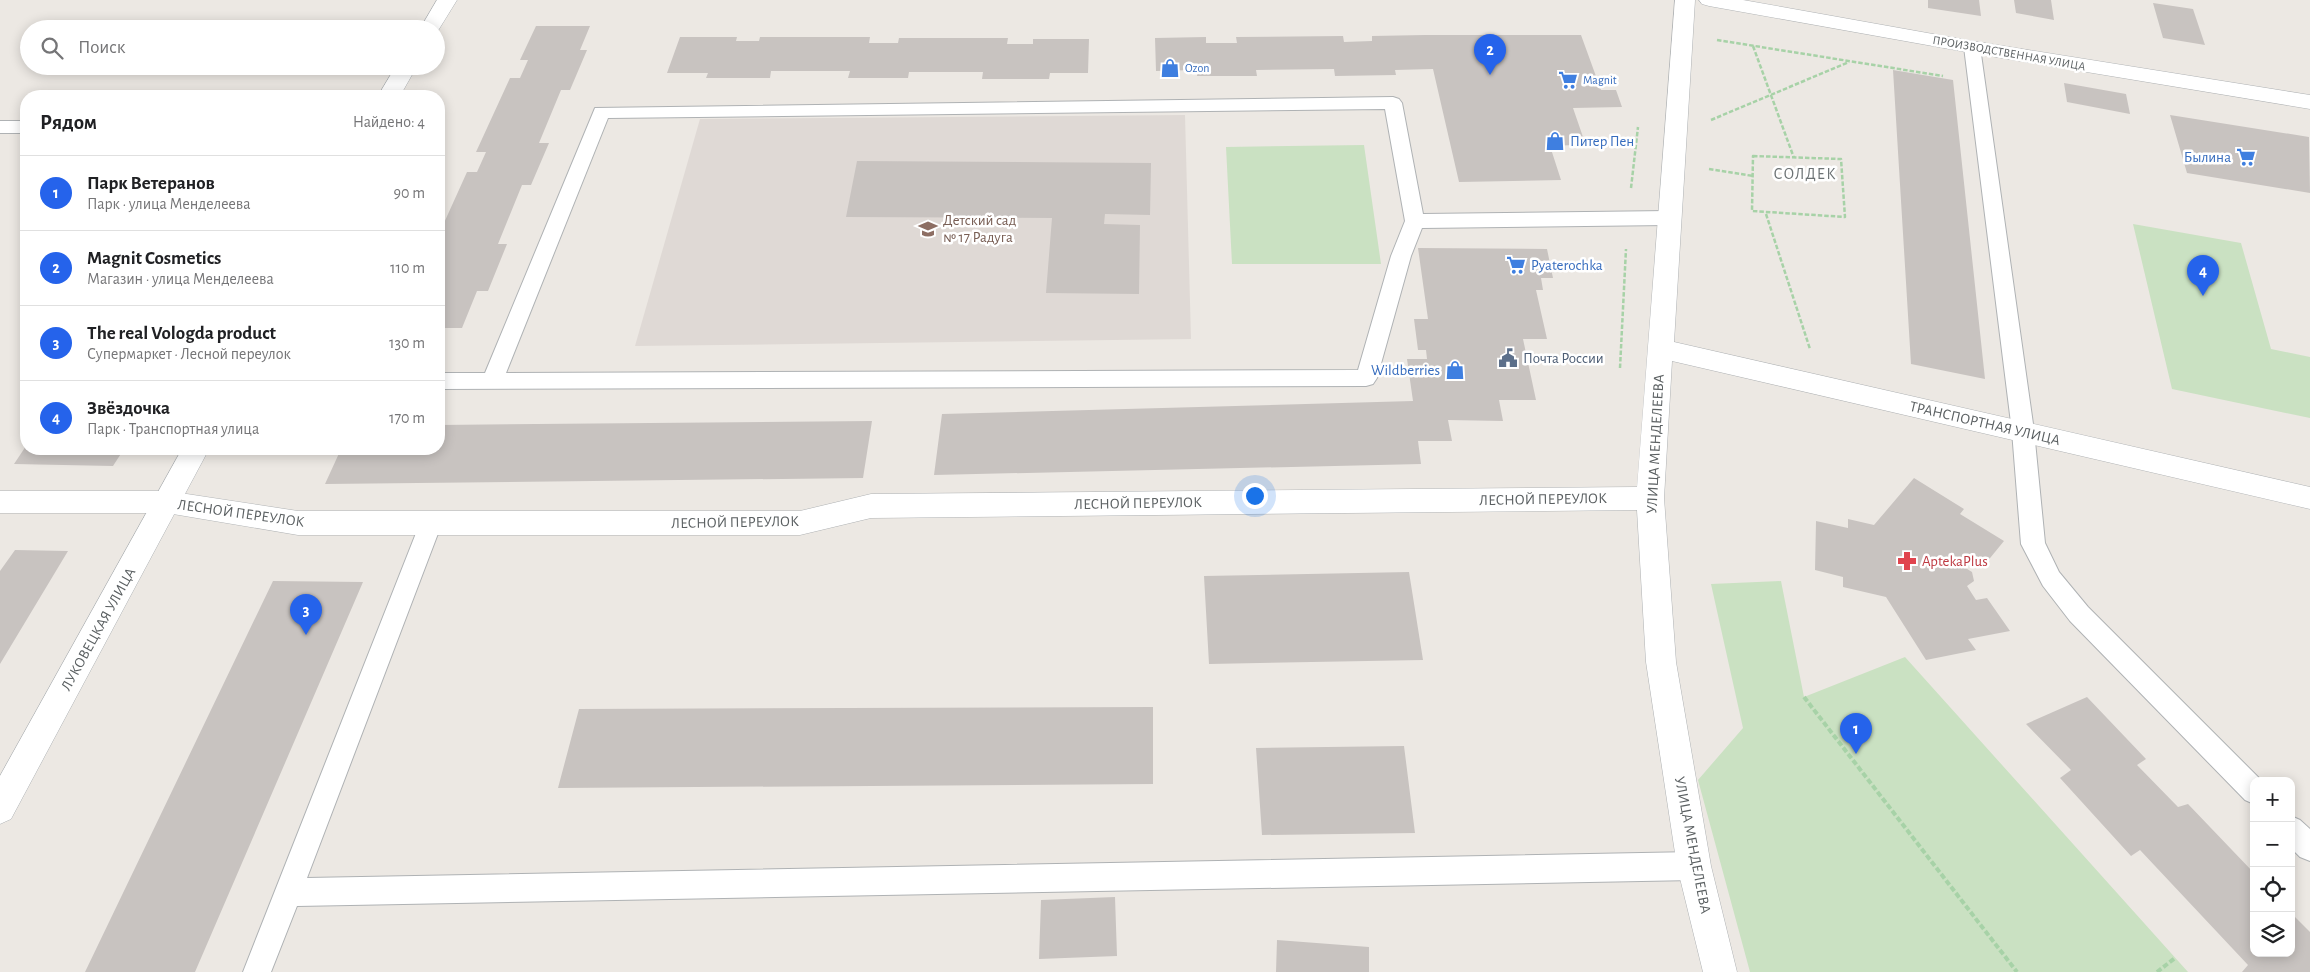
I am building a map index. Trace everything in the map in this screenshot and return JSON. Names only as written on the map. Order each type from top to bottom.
[{"type":"street","points":[[435,20],[447,0]]},
{"type":"street","name":"УЛИЦА МЕНДЕЛЕЕВА","points":[[1685,0],[1668,218],[1650,498],[1662,662],[1694,866],[1720,972]]},
{"type":"street","name":"ПРОИЗВОДСТВЕННАЯ УЛИЦА","points":[[1709,0],[1972,47],[2310,102]]},
{"type":"street","points":[[393,90],[402,75]]},
{"type":"street","name":"ТРАНСПОРТНАЯ УЛИЦА","points":[[1660,348],[2310,498]]},
{"type":"street","name":"ЛУКОВЕЦКАЯ УЛИЦА","points":[[0,808],[193,455]]},
{"type":"street","name":"ЛЕСНОЙ ПЕРЕУЛОК","points":[[0,502],[167,502],[298,523],[800,523],[871,506],[1650,498]]},
{"type":"lane","points":[[1972,47],[2023,431],[2033,544],[2051,579],[2079,614],[2250,787]]},
{"type":"lane","points":[[445,381],[492,381],[1366,378],[1401,256],[1415,221],[1393,103],[601,112],[492,381]]},
{"type":"lane","points":[[0,127],[20,127]]},
{"type":"lane","points":[[1415,221],[1668,218]]},
{"type":"lane","points":[[257,972],[431,523]]},
{"type":"lane","points":[[2295,833],[2310,848]]},
{"type":"lane","points":[[288,892],[1694,866]]},
{"type":"path","points":[[1682,34],[1976,81]]},
{"type":"path","points":[[1753,46],[1794,158]]},
{"type":"path","points":[[1674,135],[1850,62]]},
{"type":"path","points":[[1753,156],[1794,158],[1841,160],[1846,217],[1752,212],[1753,156]]},
{"type":"path","points":[[1672,162],[1753,176]]},
{"type":"path","points":[[1766,214],[1822,385]]},
{"type":"path","points":[[1804,697],[2017,972]]},
{"type":"path","points":[[2158,972],[2175,958]]},
{"type":"shaded area","name":"Детский сад № 17 Радуга","points":[[1185,115],[1191,339],[635,346],[700,119]]},
{"type":"green space","points":[[1364,145],[1381,264],[1232,264],[1226,147]]},
{"type":"green space","points":[[2133,224],[2241,243],[2271,349],[2310,357],[2310,418],[2172,389]]},
{"type":"green space","points":[[1781,581],[1804,697],[1905,657],[2188,972],[1750,972],[1698,780],[1743,728],[1711,584]]},
{"type":"building","points":[[1928,0],[1979,0],[1981,16],[1928,8]]},
{"type":"building","points":[[2014,0],[2051,0],[2054,20],[2016,13]]},
{"type":"building","points":[[2153,3],[2193,9],[2205,45],[2163,38]]},
{"type":"building","points":[[536,26],[590,26],[580,50],[587,50],[570,90],[561,90],[539,143],[549,143],[531,185],[522,185],[498,244],[507,244],[488,291],[477,291],[462,328],[445,328],[445,221],[467,172],[477,172],[486,152],[476,152],[510,78],[520,78],[528,60],[520,60]]},
{"type":"building","points":[[1581,35],[1601,90],[1616,90],[1622,107],[1573,108],[1583,137],[1572,136],[1575,145],[1550,146],[1561,180],[1459,182],[1433,69],[1395,70],[1396,75],[1335,76],[1334,69],[1256,70],[1257,76],[1197,76],[1197,70],[1156,71],[1155,38],[1206,37],[1206,43],[1237,43],[1236,37],[1343,36],[1344,42],[1372,41],[1372,36]]},
{"type":"building","points":[[680,37],[737,37],[736,41],[759,41],[760,37],[870,37],[869,43],[898,43],[899,38],[1008,38],[1007,44],[1033,44],[1033,39],[1089,39],[1088,73],[1050,73],[1049,79],[982,79],[983,72],[909,72],[908,78],[848,78],[850,71],[771,71],[770,78],[706,78],[708,73],[667,73]]},
{"type":"building","points":[[1893,70],[1953,80],[1985,379],[1911,364]]},
{"type":"building","points":[[2064,83],[2126,94],[2130,114],[2067,102]]},
{"type":"building","name":"Былина","points":[[2170,115],[2309,137],[2310,193],[2187,173]]},
{"type":"building","points":[[857,161],[1151,163],[1150,215],[1105,214],[1104,224],[1140,225],[1139,294],[1046,293],[1052,218],[846,217]]},
{"type":"building","points":[[1418,248],[1547,249],[1553,278],[1541,278],[1543,290],[1536,290],[1547,339],[1523,339],[1536,400],[1499,400],[1503,421],[1448,420],[1452,441],[1418,441],[1421,464],[934,475],[942,414],[1413,401],[1407,359],[1427,359],[1426,350],[1418,350],[1414,319],[1428,319]]},
{"type":"building","points":[[872,421],[863,478],[325,484],[338,455],[445,455],[445,425]]},
{"type":"building","points":[[20,455],[120,455],[113,466],[14,464]]},
{"type":"building","points":[[1914,478],[1964,509],[1960,514],[2004,541],[1986,563],[1974,555],[1964,567],[1972,572],[1974,581],[1967,586],[1976,600],[1987,598],[2010,631],[1968,639],[1976,650],[1926,660],[1886,597],[1843,587],[1843,577],[1815,570],[1816,521],[1848,528],[1848,519],[1874,525]]},
{"type":"building","points":[[15,550],[68,551],[0,664],[0,571]]},
{"type":"building","points":[[1409,572],[1423,660],[1209,664],[1204,576]]},
{"type":"building","points":[[273,581],[363,582],[195,972],[85,972]]},
{"type":"building","points":[[2087,697],[2146,759],[2137,765],[2178,807],[2188,804],[2250,869],[2250,957],[2295,957],[2295,917],[2310,932],[2310,972],[2242,972],[2248,965],[2140,850],[2131,856],[2060,778],[2071,770],[2026,724]]},
{"type":"building","points":[[1153,707],[1153,784],[558,788],[579,709]]},
{"type":"building","points":[[1404,746],[1415,833],[1262,835],[1256,748]]},
{"type":"building","points":[[1115,897],[1117,956],[1039,959],[1041,900]]},
{"type":"building","points":[[1277,940],[1369,947],[1369,972],[1276,972]]},
{"type":"place","name":"Ozon","points":[[1170,68]]},
{"type":"place","name":"Magnit Cosmetics","points":[[1490,75]]},
{"type":"place","name":"Magnit","points":[[1568,80]]},
{"type":"place","name":"Питер Пен","points":[[1555,141]]},
{"type":"place","name":"Былина","points":[[2246,157]]},
{"type":"place","name":"Детский сад № 17 Радуга","points":[[928,229]]},
{"type":"place","name":"Pyaterochka","points":[[1516,265]]},
{"type":"place","name":"Звёздочка","points":[[2203,296]]},
{"type":"place","name":"Почта России","points":[[1508,358]]},
{"type":"place","name":"Wildberries","points":[[1455,370]]},
{"type":"place","name":"AptekaPlus","points":[[1907,561]]},
{"type":"place","name":"The real Vologda product","points":[[306,635]]},
{"type":"place","name":"Парк Ветеранов","points":[[1856,754]]},
{"type":"district","name":"СОЛДЕК","points":[[1805,173]]}]
